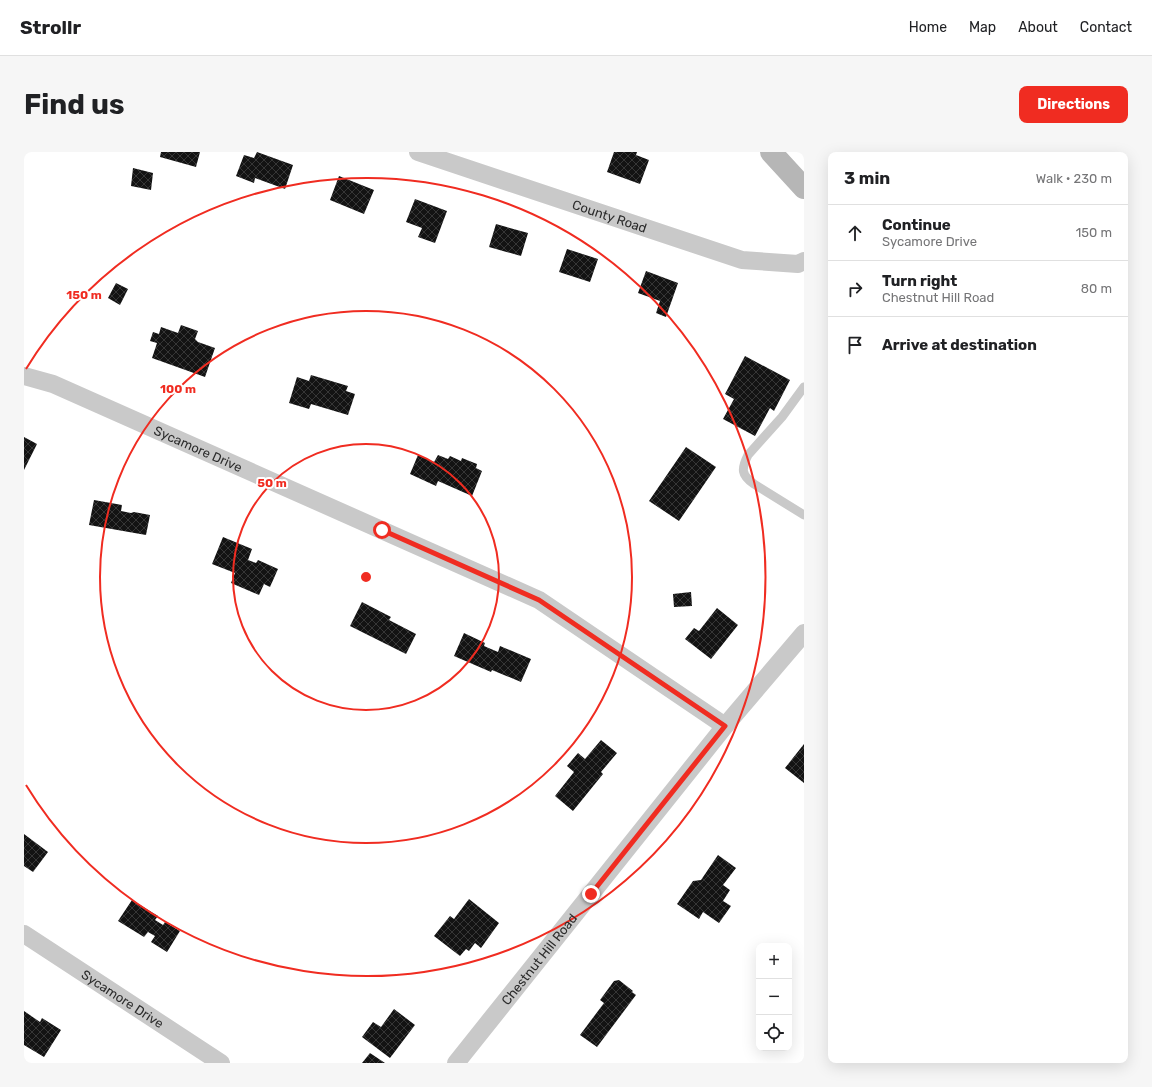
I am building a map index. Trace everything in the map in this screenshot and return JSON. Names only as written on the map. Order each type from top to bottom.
[{"type":"main road","points":[[771,152],[804,188]]},
{"type":"street","name":"County Road","points":[[418,152],[742,260],[798,264],[804,261]]},
{"type":"street","name":"Sycamore Drive","points":[[24,376],[53,384],[539,600],[725,726]]},
{"type":"street","name":"Chestnut Hill Road","points":[[456,1063],[725,726],[804,633]]},
{"type":"street","name":"Sycamore Drive","points":[[24,934],[221,1063]]},
{"type":"lane","points":[[804,387],[782,417],[748,455],[745,461],[743,473],[746,479],[804,515]]},
{"type":"building","points":[[161,152],[200,152],[196,167],[160,157]]},
{"type":"building","points":[[257,152],[293,165],[285,189],[255,178],[254,183],[236,176],[244,155],[254,158]]},
{"type":"building","points":[[614,152],[637,152],[636,155],[649,160],[640,184],[607,172]]},
{"type":"building","points":[[133,168],[153,173],[151,190],[131,186]]},
{"type":"building","points":[[339,176],[374,190],[364,214],[330,200]]},
{"type":"building","points":[[415,199],[447,211],[435,243],[418,237],[422,228],[406,222]]},
{"type":"building","points":[[496,224],[528,233],[521,256],[489,247]]},
{"type":"building","points":[[567,249],[598,259],[590,282],[559,272]]},
{"type":"building","points":[[646,271],[678,283],[666,317],[656,313],[660,301],[638,293]]},
{"type":"building","points":[[116,283],[128,289],[120,305],[108,298]]},
{"type":"building","points":[[181,325],[198,331],[195,339],[198,342],[215,348],[205,377],[152,358],[157,343],[150,341],[153,332],[159,334],[161,327],[178,333]]},
{"type":"building","points":[[745,356],[790,380],[774,411],[770,408],[755,436],[723,419],[734,399],[725,394]]},
{"type":"building","points":[[311,375],[348,386],[346,391],[355,394],[348,415],[311,404],[309,409],[289,403],[297,377],[309,381]]},
{"type":"building","points":[[24,437],[37,444],[24,470]]},
{"type":"building","points":[[686,447],[716,467],[679,521],[649,501]]},
{"type":"building","points":[[418,455],[434,462],[438,455],[448,459],[450,456],[461,461],[462,458],[477,464],[476,468],[482,471],[472,496],[438,481],[436,486],[410,474]]},
{"type":"building","points":[[94,500],[122,505],[121,511],[150,515],[146,535],[89,525]]},
{"type":"building","points":[[223,537],[252,549],[248,560],[256,563],[258,560],[278,569],[270,587],[264,584],[259,595],[231,583],[235,573],[212,564]]},
{"type":"building","points":[[691,592],[692,606],[674,607],[673,594]]},
{"type":"building","points":[[362,602],[391,617],[389,620],[416,634],[406,654],[350,626]]},
{"type":"building","points":[[717,608],[738,625],[711,659],[685,639],[694,628],[699,631]]},
{"type":"building","points":[[464,633],[485,643],[484,646],[498,652],[500,646],[531,659],[521,682],[492,670],[491,672],[454,656]]},
{"type":"building","points":[[601,740],[617,753],[601,772],[603,774],[573,811],[555,796],[574,772],[567,766],[578,753],[585,759]]},
{"type":"building","points":[[804,744],[804,783],[785,768]]},
{"type":"building","points":[[24,834],[48,852],[33,872],[24,866]]},
{"type":"building","points":[[718,855],[736,868],[723,885],[730,890],[723,901],[731,906],[719,923],[703,912],[699,919],[677,904],[693,881],[701,880]]},
{"type":"building","points":[[469,899],[499,923],[481,948],[475,943],[469,951],[466,949],[460,956],[434,936],[450,916],[454,919]]},
{"type":"building","points":[[132,900],[158,916],[155,920],[163,925],[165,922],[180,931],[167,952],[151,942],[155,936],[148,932],[144,937],[118,921]]},
{"type":"building","points":[[619,980],[636,995],[597,1047],[580,1035],[604,1003],[600,1000],[614,981]]},
{"type":"building","points":[[394,1009],[415,1025],[390,1058],[362,1037],[373,1022],[381,1027]]},
{"type":"building","points":[[24,1011],[40,1022],[42,1018],[61,1030],[44,1057],[24,1045]]},
{"type":"building","points":[[370,1053],[385,1063],[362,1063]]},
{"type":"route","points":[[382,530],[539,600],[725,726],[591,894]]}]
